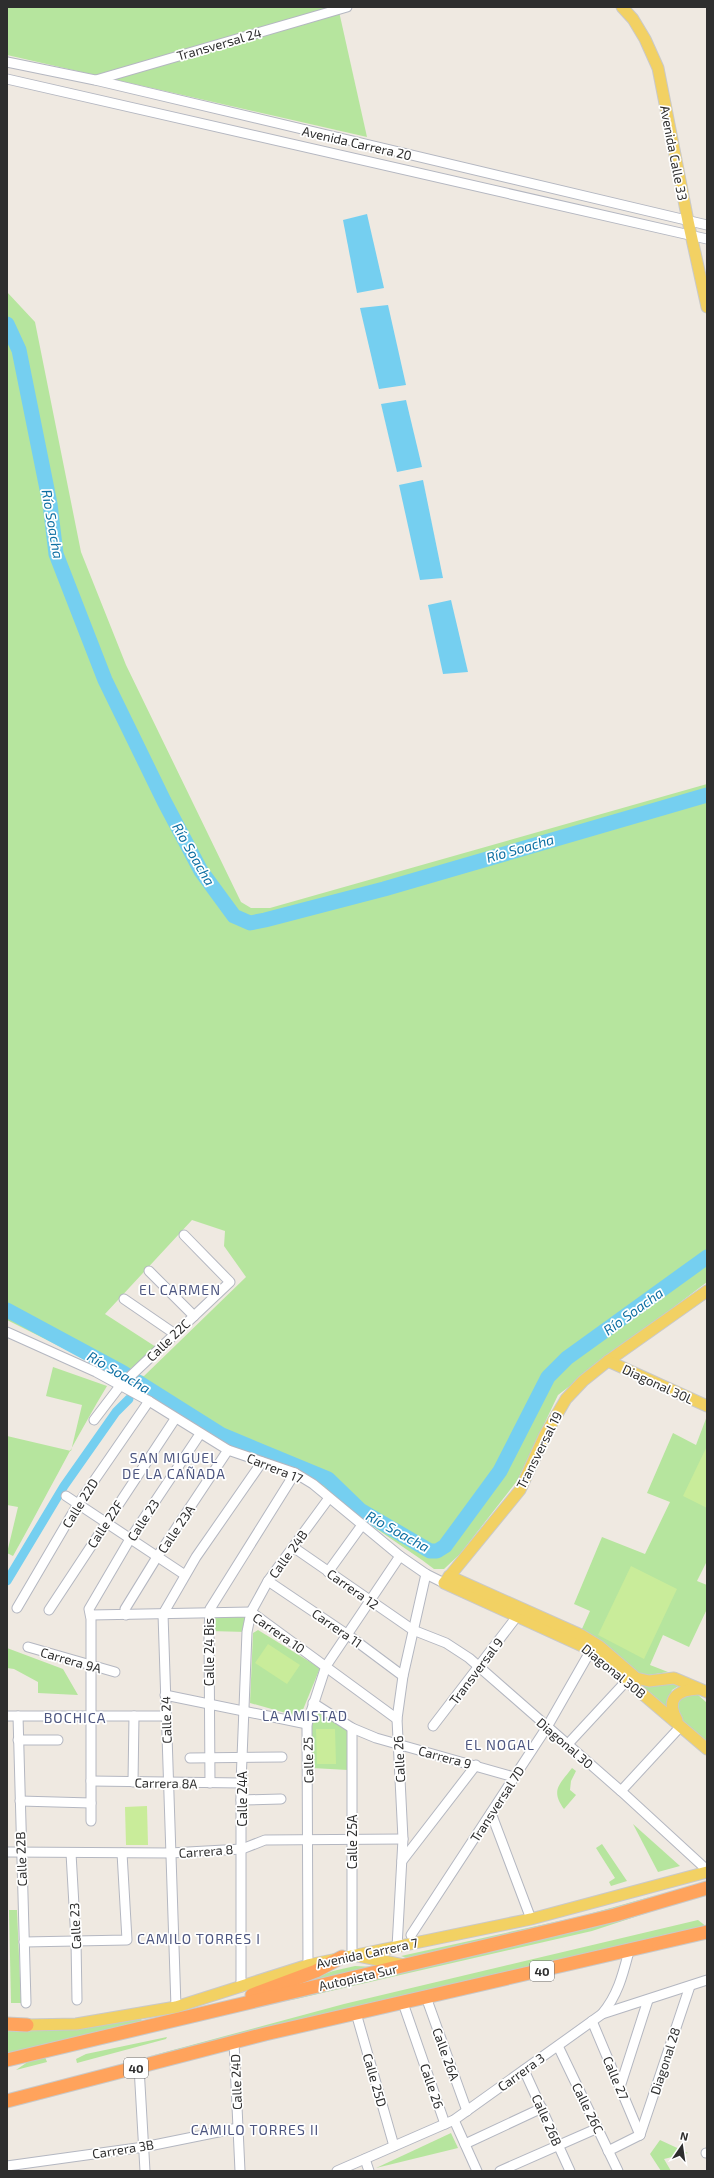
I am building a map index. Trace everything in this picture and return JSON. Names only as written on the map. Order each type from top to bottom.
[{"type":"highway","name":"Autopista Sur","points":[[7,2060],[68,2044],[196,2016],[406,1966],[615,1914],[707,1888]]},
{"type":"highway","name":"40","points":[[7,2102],[234,2042],[707,1932]]},
{"type":"highway","points":[[196,2016],[294,1980],[347,1956]]},
{"type":"highway","points":[[7,2024],[27,2025]]},
{"type":"main road","name":"Avenida Calle 33","points":[[622,7],[632,19],[644,39],[658,68],[688,221],[707,307]]},
{"type":"main road","name":"Transversal 19","points":[[446,1580],[520,1490],[545,1435],[566,1399],[583,1381],[608,1361],[707,1290]]},
{"type":"main road","name":"Diagonal 30L","points":[[608,1361],[707,1406]]},
{"type":"main road","name":"Diagonal 30B","points":[[446,1580],[592,1650],[630,1678]]},
{"type":"main road","name":"Diagonal 30B","points":[[446,1580],[581,1635],[599,1646],[630,1678],[707,1749]]},
{"type":"main road","points":[[630,1678],[649,1681],[674,1678],[705,1692]]},
{"type":"main road","points":[[681,1726],[672,1708],[674,1699],[684,1690],[705,1692]]},
{"type":"main road","name":"Avenida Carrera 7","points":[[27,2025],[76,2024],[176,2007],[308,1965],[531,1919],[707,1871]]},
{"type":"main road","points":[[347,1956],[406,1966]]},
{"type":"street","name":"Transversal 24","points":[[95,80],[344,8]]},
{"type":"street","name":"Avenida Carrera 20","points":[[7,62],[95,80],[707,225]]},
{"type":"street","name":"Avenida Carrera 20","points":[[7,79],[707,239]]},
{"type":"street","name":"Calle 22C","points":[[94,1420],[123,1383],[230,1282],[184,1235]]},
{"type":"street","points":[[149,1272],[194,1316]]},
{"type":"street","points":[[124,1299],[175,1334]]},
{"type":"street","name":"Carrera 17","points":[[7,1332],[123,1383],[200,1434],[228,1450],[295,1473],[313,1484],[328,1498],[400,1556],[426,1574],[446,1580]]},
{"type":"street","name":"Calle 22D","points":[[17,1608],[78,1504],[149,1401]]},
{"type":"street","name":"Calle 22F","points":[[49,1610],[175,1418]]},
{"type":"street","name":"Calle 23","points":[[90,1612],[130,1539],[200,1434]]},
{"type":"street","name":"Calle 23A","points":[[126,1612],[157,1557],[228,1450]]},
{"type":"street","points":[[163,1614],[185,1575],[240,1491],[262,1462]]},
{"type":"street","name":"Calle 24 Bis","points":[[210,1783],[209,1613],[295,1473]]},
{"type":"street","points":[[66,1496],[185,1575]]},
{"type":"street","name":"Calle 24B","points":[[251,1612],[268,1581],[328,1498]]},
{"type":"street","points":[[328,1572],[362,1525]]},
{"type":"street","name":"Carrera 12","points":[[293,1547],[413,1630]]},
{"type":"street","name":"Calle 25","points":[[308,1965],[307,1724],[326,1666],[400,1556]]},
{"type":"street","name":"Calle 26","points":[[397,1947],[403,1839],[397,1719],[413,1630],[426,1574]]},
{"type":"street","name":"Carrera 11","points":[[268,1581],[348,1635],[404,1676]]},
{"type":"street","points":[[90,1612],[91,1821]]},
{"type":"street","name":"Carrera 10","points":[[90,1612],[163,1614],[251,1612],[397,1719]]},
{"type":"street","name":"Calle 24A","points":[[241,1987],[241,1783],[247,1632],[251,1612]]},
{"type":"street","name":"Calle 24","points":[[163,1614],[176,2007]]},
{"type":"street","name":"Transversal 9","points":[[433,1726],[518,1615]]},
{"type":"street","name":"Diagonal 30","points":[[413,1630],[446,1642],[478,1667],[621,1791],[707,1871]]},
{"type":"street","name":"Carrera 9A","points":[[28,1647],[115,1672]]},
{"type":"street","name":"Transversal 7D","points":[[411,1935],[547,1727],[592,1650]]},
{"type":"street","points":[[568,1745],[630,1678]]},
{"type":"street","points":[[165,1695],[307,1724]]},
{"type":"street","name":"Carrera 9","points":[[313,1703],[352,1728],[398,1745],[476,1765],[514,1777]]},
{"type":"street","points":[[7,1716],[166,1716]]},
{"type":"street","name":"Calle 22B","points":[[18,1716],[26,2003]]},
{"type":"street","points":[[133,1782],[134,1716]]},
{"type":"street","points":[[621,1791],[681,1726]]},
{"type":"street","name":"Calle 25A","points":[[347,1956],[352,1840],[352,1728]]},
{"type":"street","points":[[18,1740],[58,1740]]},
{"type":"street","points":[[190,1758],[282,1757]]},
{"type":"street","points":[[402,1861],[476,1765]]},
{"type":"street","name":"Carrera 8A","points":[[91,1781],[241,1783]]},
{"type":"street","points":[[241,1800],[281,1799]]},
{"type":"street","points":[[20,1801],[91,1803]]},
{"type":"street","points":[[491,1813],[531,1919]]},
{"type":"street","name":"Carrera 8","points":[[7,1852],[170,1853],[242,1849],[265,1840],[403,1839]]},
{"type":"street","name":"Calle 23","points":[[71,1853],[76,1941],[77,2000]]},
{"type":"street","points":[[24,1942],[128,1940],[122,1853]]},
{"type":"street","points":[[602,2014],[611,2003],[620,1984],[629,1951]]},
{"type":"street","name":"Carrera 3","points":[[337,2171],[454,2120],[602,2014],[707,1980]]},
{"type":"street","name":"Diagonal 28","points":[[640,2135],[690,1986]]},
{"type":"street","name":"Calle 26A","points":[[426,1997],[467,2111]]},
{"type":"street","points":[[620,2087],[648,2000]]},
{"type":"street","name":"Calle 26","points":[[403,2003],[445,2124]]},
{"type":"street","name":"Calle 25D","points":[[356,2013],[394,2146]]},
{"type":"street","name":"Calle 27","points":[[592,2021],[640,2135]]},
{"type":"street","name":"Calle 24D","points":[[234,2042],[238,2128],[238,2171]]},
{"type":"street","name":"Calle 26C","points":[[558,2046],[618,2171]]},
{"type":"street","points":[[139,2067],[145,2171]]},
{"type":"street","name":"Calle 26B","points":[[524,2070],[570,2171]]},
{"type":"street","points":[[465,2144],[542,2108]]},
{"type":"street","name":"Calle 26","points":[[454,2120],[476,2171]]},
{"type":"street","name":"Carrera 3B","points":[[7,2166],[144,2147],[238,2128]]},
{"type":"street","points":[[500,2171],[598,2128]]},
{"type":"street","points":[[608,2151],[640,2135]]},
{"type":"street","points":[[365,2159],[369,2171]]},
{"type":"green space","points":[[7,7],[338,7],[367,137],[7,55]]},
{"type":"green space","points":[[7,292],[35,322],[81,552],[126,665],[241,902],[251,908],[270,908],[707,784],[707,1282],[558,1395],[517,1481],[460,1554],[444,1569],[434,1569],[349,1510],[308,1476],[223,1441],[119,1376],[7,1320]],"holes":[[[192,1220],[225,1231],[224,1246],[246,1277],[144,1376],[129,1370],[156,1347],[105,1314]]]},
{"type":"green space","points":[[53,1367],[107,1386],[72,1448],[82,1405],[46,1396]]},
{"type":"green space","points":[[707,1416],[707,1561],[697,1581],[707,1585],[707,1609],[689,1647],[663,1635],[650,1665],[668,1672],[643,1676],[596,1640],[581,1631],[590,1611],[574,1604],[602,1537],[645,1554],[670,1502],[647,1493],[673,1433],[696,1445]]},
{"type":"green space","points":[[7,1436],[70,1451],[13,1556],[7,1553],[18,1507],[7,1505]]},
{"type":"green space","points":[[707,1446],[707,1508],[683,1496]]},
{"type":"green space","points":[[631,1566],[677,1589],[644,1659],[598,1635]]},
{"type":"green space","points":[[251,1612],[247,1632],[209,1631],[209,1613]]},
{"type":"green space","points":[[258,1630],[320,1668],[300,1717],[250,1703],[253,1633]]},
{"type":"green space","points":[[268,1644],[300,1665],[287,1684],[255,1663]]},
{"type":"green space","points":[[7,1648],[63,1669],[78,1695],[38,1693],[38,1682],[14,1669],[7,1668]]},
{"type":"green space","points":[[667,1682],[680,1685],[672,1690],[666,1707],[638,1684]]},
{"type":"green space","points":[[696,1693],[707,1703],[707,1742],[680,1719],[677,1699]]},
{"type":"green space","points":[[315,1709],[348,1730],[348,1770],[312,1768],[310,1724]]},
{"type":"green space","points":[[316,1729],[335,1729],[336,1764],[317,1764]]},
{"type":"green space","points":[[572,1768],[576,1771],[571,1781],[570,1790],[576,1795],[564,1809],[557,1792],[558,1787]]},
{"type":"green space","points":[[147,1806],[148,1845],[126,1845],[125,1807]]},
{"type":"green space","points":[[633,1824],[680,1866],[658,1872]]},
{"type":"green space","points":[[602,1844],[627,1881],[611,1886],[609,1882],[615,1878],[596,1848]]},
{"type":"green space","points":[[657,1895],[616,1908],[409,1959],[401,1956],[582,1916]]},
{"type":"green space","points":[[668,1906],[592,1931],[296,1999],[235,2010],[591,1928]]},
{"type":"green space","points":[[9,1910],[17,1910],[21,2003],[11,2003]]},
{"type":"green space","points":[[698,1920],[707,1927],[147,2057],[344,2004]]},
{"type":"green space","points":[[355,1966],[375,1967],[284,1989],[333,1971]]},
{"type":"green space","points":[[141,2019],[143,2023],[7,2054],[7,2027],[49,2031]]},
{"type":"green space","points":[[167,2037],[166,2039],[77,2063],[76,2059],[86,2054]]},
{"type":"green space","points":[[45,2057],[47,2062],[16,2070],[29,2061]]},
{"type":"green space","points":[[451,2133],[458,2148],[376,2168]]},
{"type":"green space","points":[[660,2140],[688,2153],[664,2159],[671,2171],[661,2171],[650,2154]]},
{"type":"water","points":[[367,214],[384,288],[357,293],[343,220]]},
{"type":"water","points":[[388,305],[406,385],[379,389],[360,308]]},
{"type":"water","points":[[406,400],[422,467],[397,472],[381,404]]},
{"type":"water","points":[[423,480],[443,578],[420,580],[399,485]]},
{"type":"water","points":[[451,600],[468,672],[443,674],[428,605]]},
{"type":"waterway","name":"Río Soacha","points":[[7,324],[19,350],[50,504],[56,554],[105,680],[164,801],[201,871],[234,916],[250,923],[265,920],[384,889],[707,795]]},
{"type":"waterway","name":"Río Soacha","points":[[7,1310],[122,1372],[222,1435],[328,1479],[360,1510],[430,1551],[437,1551],[445,1546],[500,1471],[548,1377],[567,1358],[707,1257]]},
{"type":"waterway","points":[[7,1581],[64,1486],[116,1412],[129,1399]]},
{"type":"district","name":"EL CARMEN","points":[[180,1289]]},
{"type":"district","name":"SAN MIGUEL DE LA CAÑADA","points":[[174,1466]]},
{"type":"district","name":"LA AMISTAD","points":[[305,1715]]},
{"type":"district","name":"BOCHICA","points":[[75,1717]]},
{"type":"district","name":"EL NOGAL","points":[[500,1744]]},
{"type":"district","name":"CAMILO TORRES I","points":[[199,1938]]},
{"type":"district","name":"CAMILO TORRES II","points":[[255,2129]]}]
